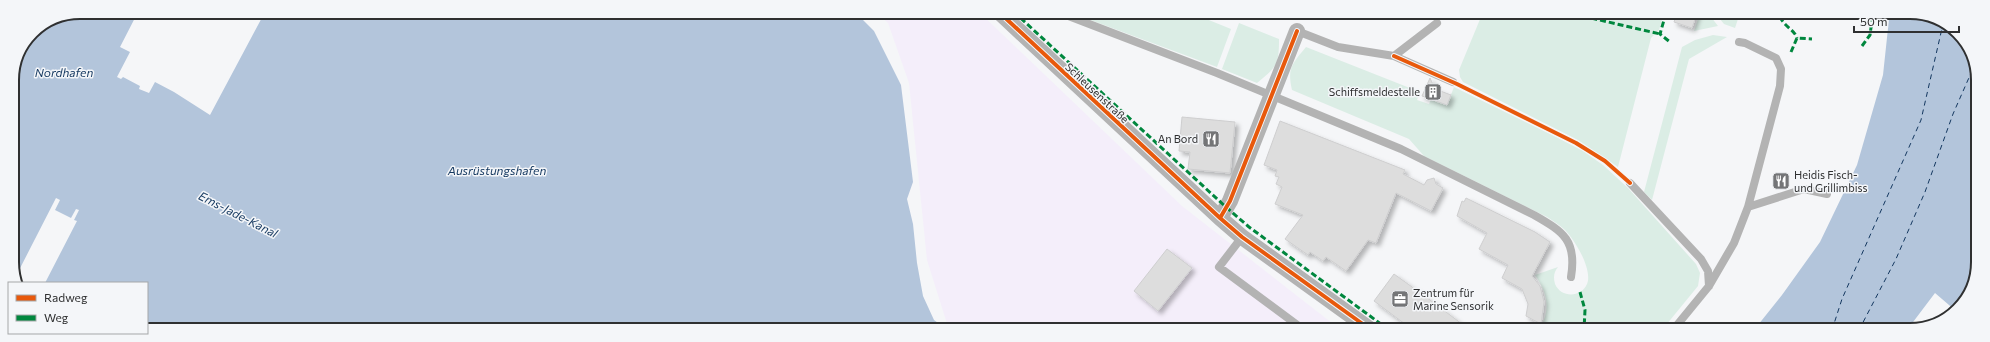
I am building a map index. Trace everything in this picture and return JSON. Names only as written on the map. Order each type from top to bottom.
[{"type":"street","name":"Schleusenstraße","points":[[1007,19],[1242,237],[1360,323]]},
{"type":"street","points":[[1220,218],[1230,201],[1297,31]]},
{"type":"lane","points":[[1076,19],[1272,95],[1401,149],[1547,222],[1562,234],[1572,248],[1574,258],[1571,277]]},
{"type":"lane","points":[[1394,56],[1437,23]]},
{"type":"lane","points":[[1297,31],[1338,47],[1394,56],[1453,82]]},
{"type":"lane","points":[[1679,323],[1709,286],[1734,243],[1748,207],[1781,80],[1780,69],[1776,58],[1745,42],[1738,42]]},
{"type":"lane","points":[[1630,183],[1701,259],[1709,276],[1709,286]]},
{"type":"lane","points":[[1748,207],[1804,189],[1827,194]]},
{"type":"lane","points":[[1242,237],[1219,267],[1295,323]]},
{"type":"shaded area","points":[[884,19],[986,19],[1182,206],[1332,323],[947,323],[927,260],[909,83],[888,23]]},
{"type":"shaded area","points":[[1088,19],[1206,19],[1231,29],[1217,67]]},
{"type":"shaded area","points":[[1480,19],[1662,19],[1659,30],[1651,38],[1618,167],[1578,140],[1463,82],[1460,77],[1459,70]]},
{"type":"shaded area","points":[[1698,19],[1713,19],[1718,26],[1694,31]]},
{"type":"shaded area","points":[[1720,19],[1738,19],[1735,28],[1724,24]]},
{"type":"shaded area","points":[[1239,23],[1279,39],[1276,64],[1269,73],[1257,83],[1222,69]]},
{"type":"shaded area","points":[[1713,35],[1727,37],[1689,59],[1652,200],[1644,192],[1682,47],[1695,40]]},
{"type":"shaded area","points":[[1306,47],[1420,92],[1417,100],[1429,104],[1431,99],[1447,105],[1454,87],[1583,151],[1603,165],[1628,188],[1696,264],[1700,273],[1698,286],[1668,323],[1543,323],[1546,309],[1545,295],[1535,275],[1558,267],[1554,275],[1555,284],[1558,289],[1566,294],[1576,294],[1584,289],[1587,284],[1588,271],[1585,263],[1578,248],[1565,230],[1547,217],[1424,156],[1409,139],[1292,90],[1290,76],[1292,67]]},
{"type":"water","name":"Ausrüstungshafen","points":[[134,19],[120,47],[130,52],[117,77],[121,79],[123,77],[140,86],[139,89],[149,93],[155,82],[174,92],[210,115],[261,19],[862,19],[874,31],[901,85],[913,182],[907,199],[913,224],[917,263],[923,296],[934,320],[938,323],[148,323],[148,282],[46,282],[77,221],[74,220],[79,210],[76,209],[71,218],[55,210],[60,200],[56,198],[20,269],[20,68],[29,46],[37,37],[46,29],[68,20]]},
{"type":"water","points":[[1889,19],[1918,20],[1937,25],[1953,37],[1965,53],[1968,60],[1971,80],[1971,262],[1968,282],[1965,289],[1951,307],[1935,293],[1913,323],[1760,323],[1782,295],[1820,242],[1857,165],[1883,75]]},
{"type":"building","points":[[1675,19],[1695,19],[1692,28],[1674,22]]},
{"type":"building","name":"Schiffsmeldestelle","points":[[1430,78],[1435,89],[1451,95],[1447,105],[1422,96]]},
{"type":"building","points":[[1182,117],[1235,122],[1230,173],[1188,169],[1190,152],[1179,151]]},
{"type":"building","points":[[1280,121],[1405,170],[1403,174],[1424,185],[1427,180],[1434,178],[1436,184],[1443,188],[1431,211],[1396,193],[1376,243],[1368,240],[1346,271],[1326,257],[1323,261],[1310,252],[1308,255],[1285,239],[1303,215],[1275,204],[1282,187],[1276,184],[1279,177],[1275,176],[1277,170],[1264,165]]},
{"type":"building","points":[[1466,198],[1535,232],[1550,242],[1532,276],[1540,286],[1544,302],[1541,323],[1526,316],[1528,304],[1522,289],[1502,278],[1508,265],[1479,249],[1487,233],[1457,216],[1462,201],[1464,202]]},
{"type":"building","points":[[1167,249],[1192,268],[1158,311],[1134,291]]},
{"type":"building","points":[[1394,274],[1461,323],[1404,323],[1374,301]]},
{"type":"ferry route","points":[[1834,323],[1842,299],[1921,120],[1942,28]]},
{"type":"ferry route","points":[[1863,323],[1896,259],[1925,192],[1953,114],[1971,74]]},
{"type":"marked path","points":[[1022,19],[1249,227],[1379,323]]},
{"type":"marked path","points":[[1595,19],[1660,34]]},
{"type":"marked path","points":[[1664,19],[1660,34],[1670,42]]},
{"type":"marked path","points":[[1781,19],[1794,32],[1797,38]]},
{"type":"marked path","points":[[1862,46],[1870,35],[1872,19]]},
{"type":"marked path","points":[[1791,52],[1797,38],[1812,39]]},
{"type":"marked path","points":[[1580,292],[1585,310],[1584,323]]},
{"type":"cycle path","points":[[1007,19],[1242,237],[1361,323]]},
{"type":"cycle path","points":[[1220,218],[1230,201],[1297,31]]},
{"type":"cycle path","points":[[1394,56],[1457,84],[1576,143],[1605,161],[1630,183]]},
{"type":"place","name":"Schiffsmeldestelle","points":[[1433,92]]},
{"type":"place","name":"An Bord","points":[[1211,139]]},
{"type":"place","name":"Heidis Fisch- und Grillimbiss","points":[[1781,181]]},
{"type":"place","name":"Zentrum für Marine Sensorik","points":[[1400,299]]},
{"type":"water label","name":"Nordhafen","points":[[64,73]]},
{"type":"water label","name":"Ems-Jade-Kanal","points":[[238,215]]}]
